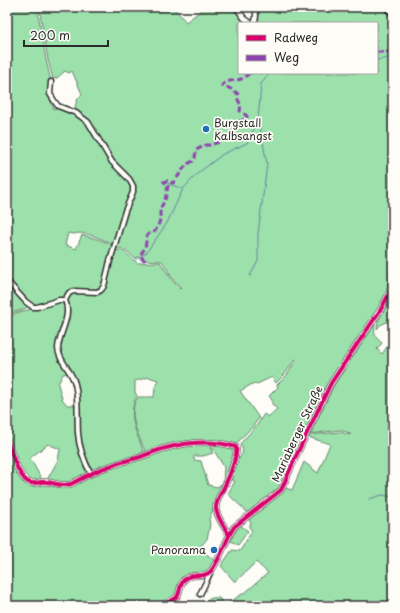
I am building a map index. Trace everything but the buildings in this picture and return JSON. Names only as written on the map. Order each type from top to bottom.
[{"type":"street","points":[[236,7],[244,18],[250,22]]},
{"type":"street","points":[[253,22],[256,19],[255,7]]},
{"type":"street","points":[[385,7],[393,14]]},
{"type":"street","points":[[51,82],[50,94],[58,106],[76,113],[88,122],[112,162],[129,179],[133,186],[133,192],[125,210],[104,286],[97,292],[74,291],[69,293],[65,300],[66,311],[59,344],[59,353],[75,384],[78,435],[84,460],[91,474]]},
{"type":"street","name":"Mariaberger Straße","points":[[200,594],[234,527],[284,486],[296,456],[331,382],[381,309],[389,294],[393,275]]},
{"type":"street","points":[[7,280],[26,302],[33,307],[59,300],[65,300]]},
{"type":"street","points":[[7,440],[21,475],[25,479],[29,482],[35,483],[46,481],[65,485],[71,484],[109,466],[165,448],[185,444],[213,442],[229,444],[236,447],[237,454],[219,497],[216,509],[229,535]]},
{"type":"street","points":[[161,606],[178,596],[185,578],[205,575],[210,572]]},
{"type":"green space","points":[[7,7],[37,7],[51,81],[48,94],[54,109],[60,108],[73,113],[87,123],[105,152],[131,182],[132,192],[114,245],[88,234],[68,233],[65,245],[76,249],[82,235],[113,246],[106,266],[103,286],[97,290],[68,292],[62,299],[48,303],[30,304],[7,279]]},
{"type":"green space","points":[[39,7],[173,7],[186,22],[203,9],[203,7],[234,7],[247,22],[238,22],[238,74],[378,74],[378,22],[255,22],[256,7],[381,7],[393,16],[393,266],[387,293],[381,307],[330,381],[279,489],[248,513],[228,494],[235,481],[229,479],[231,471],[243,451],[240,444],[257,425],[264,414],[268,417],[277,409],[272,404],[272,400],[269,396],[287,375],[296,360],[295,359],[285,374],[276,383],[272,377],[257,384],[254,383],[240,391],[259,418],[236,444],[213,441],[165,447],[146,453],[137,432],[133,418],[133,411],[138,397],[154,397],[155,387],[158,380],[149,377],[135,381],[135,392],[137,396],[134,401],[132,414],[134,426],[144,454],[91,472],[85,460],[79,435],[77,393],[59,349],[65,325],[67,297],[74,292],[101,291],[113,252],[121,250],[127,253],[138,263],[160,262],[172,280],[180,289],[181,288],[173,279],[162,261],[141,260],[139,257],[134,258],[123,249],[114,250],[134,185],[116,166],[88,122],[74,111],[77,100],[82,94],[72,71],[69,73],[65,71],[57,78],[53,79],[48,60]]},
{"type":"green space","points":[[7,282],[29,306],[7,315]]},
{"type":"green space","points":[[393,286],[393,326],[387,322],[380,325],[377,329],[378,320],[385,308]]},
{"type":"green space","points":[[64,301],[66,312],[58,349],[70,373],[63,374],[58,384],[62,399],[67,405],[77,405],[78,435],[89,474],[71,483],[65,484],[47,480],[58,460],[60,449],[48,444],[30,458],[42,480],[35,482],[27,480],[19,468],[7,438],[7,317],[16,313]]},
{"type":"green space","points":[[375,324],[375,334],[377,339],[382,343],[377,349],[382,354],[393,338],[393,606],[205,606],[207,601],[214,598],[219,598],[225,605],[247,591],[268,573],[256,562],[235,582],[221,566],[232,550],[240,551],[252,531],[249,527],[251,523],[248,518],[285,488],[292,490],[304,462],[318,473],[330,444],[308,437],[309,435],[340,432],[350,435],[350,433],[340,430],[310,434],[334,385]]},
{"type":"green space","points":[[208,444],[213,453],[203,456],[194,456],[194,460],[201,461],[208,485],[217,487],[223,483],[224,467],[210,444],[235,448],[236,450],[230,470],[217,497],[209,519],[210,525],[207,539],[201,546],[203,551],[215,561],[207,572],[188,575],[175,597],[158,606],[7,606],[7,448],[26,482],[45,482],[65,487],[110,467],[165,449],[185,445]]},
{"type":"green space","points":[[240,525],[248,531],[238,545],[229,540]]},
{"type":"green space","points":[[178,602],[199,603],[200,606],[171,606]]},
{"type":"waterway","points":[[378,60],[393,57]]},
{"type":"waterway","points":[[142,255],[146,253],[167,223],[183,189],[198,173],[223,154],[247,143],[258,121],[261,84],[269,74]]},
{"type":"waterway","points":[[250,276],[258,261],[258,234],[267,164],[259,122]]},
{"type":"waterway","points":[[162,181],[182,189]]},
{"type":"waterway","points":[[135,260],[140,257]]},
{"type":"waterway","points":[[369,499],[382,495],[393,497]]},
{"type":"marked path","points":[[378,52],[387,52],[393,49]]},
{"type":"marked path","points":[[145,261],[140,255],[145,248],[147,235],[155,231],[160,220],[160,209],[165,200],[168,186],[164,182],[167,181],[173,183],[186,165],[193,161],[196,150],[206,145],[219,142],[231,134],[237,122],[246,119],[246,115],[240,111],[241,105],[238,100],[238,94],[222,85],[229,81],[242,79],[249,74]]},
{"type":"cycle path","points":[[161,606],[176,598],[183,581],[188,577],[205,575],[211,571],[218,561],[234,527],[281,490],[331,383],[381,309],[389,294],[393,275]]},
{"type":"cycle path","points":[[7,440],[16,465],[27,481],[31,483],[50,482],[65,485],[71,484],[90,474],[118,463],[175,446],[192,443],[219,443],[236,447],[235,459],[216,506],[221,522],[229,535]]},
{"type":"place","name":"Burgstall Kalbsangst","points":[[206,129]]},
{"type":"place","name":"Panorama","points":[[214,550]]}]
